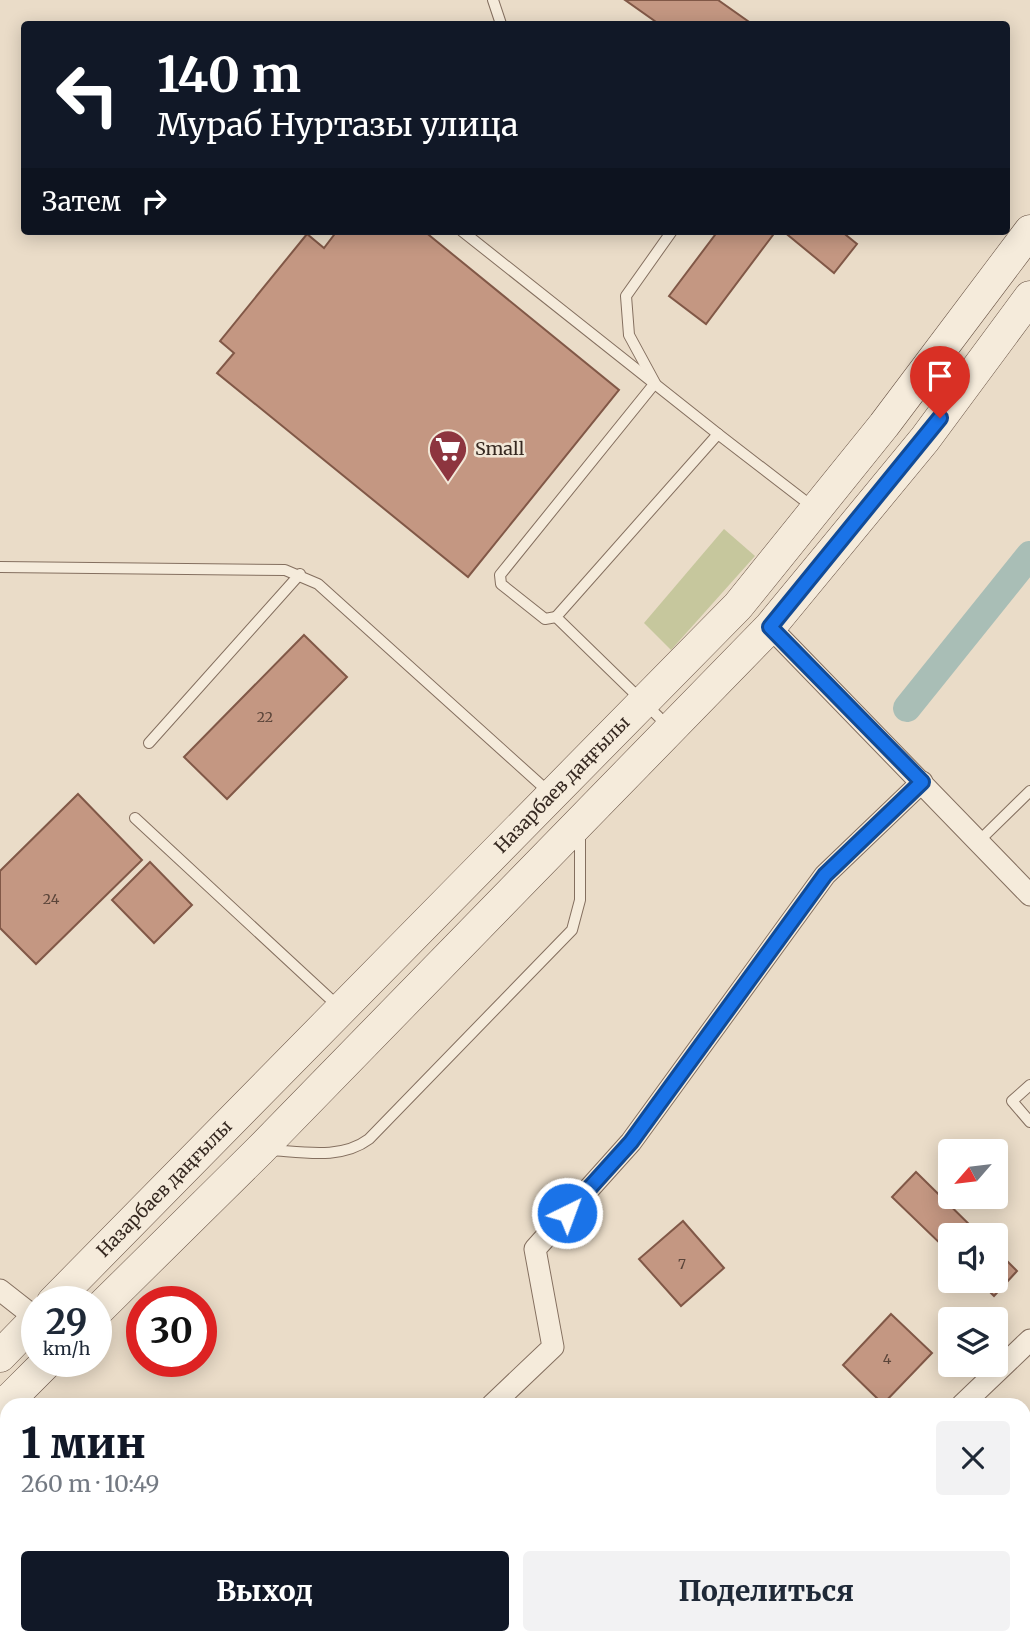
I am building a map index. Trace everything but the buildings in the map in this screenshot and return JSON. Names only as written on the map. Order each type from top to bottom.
[{"type":"main road","name":"Назарбаев даңғылы","points":[[69,1286],[738,606],[816,510],[1030,231]]},
{"type":"main road","points":[[112,1296],[260,1150],[770,627],[925,439],[1030,297]]},
{"type":"main road","points":[[552,795],[580,824]]},
{"type":"main road","points":[[1,1354],[21,1334]]},
{"type":"main road","points":[[11,1398],[32,1377]]},
{"type":"street","points":[[770,627],[1030,895]]},
{"type":"street","points":[[499,1398],[553,1348],[535,1249],[631,1142],[825,875],[922,782]]},
{"type":"street","points":[[0,1290],[21,1306]]},
{"type":"street","points":[[970,1398],[1027,1348]]},
{"type":"lane","points":[[493,0],[500,21]]},
{"type":"lane","points":[[467,235],[816,510]]},
{"type":"lane","points":[[655,383],[629,335],[626,296],[669,235]]},
{"type":"lane","points":[[655,383],[500,575],[501,584],[545,619],[556,617],[718,434]]},
{"type":"lane","points":[[0,567],[285,570],[300,574],[318,584],[552,795]]},
{"type":"lane","points":[[149,743],[300,574]]},
{"type":"lane","points":[[556,617],[641,703],[671,729]]},
{"type":"lane","points":[[979,841],[1030,791]]},
{"type":"lane","points":[[135,818],[341,1009]]},
{"type":"lane","points":[[260,1150],[330,1153],[348,1151],[369,1139],[572,930],[580,900],[580,824]]},
{"type":"lane","points":[[1030,1085],[1012,1101],[1030,1122]]},
{"type":"green space","points":[[724,529],[755,556],[671,650],[644,623]]},
{"type":"waterway","points":[[907,708],[1030,555]]},
{"type":"place","name":"Small","points":[[448,483]]},
{"type":"route","points":[[567,1213],[631,1142],[825,875],[922,782],[770,627],[940,418]]}]
